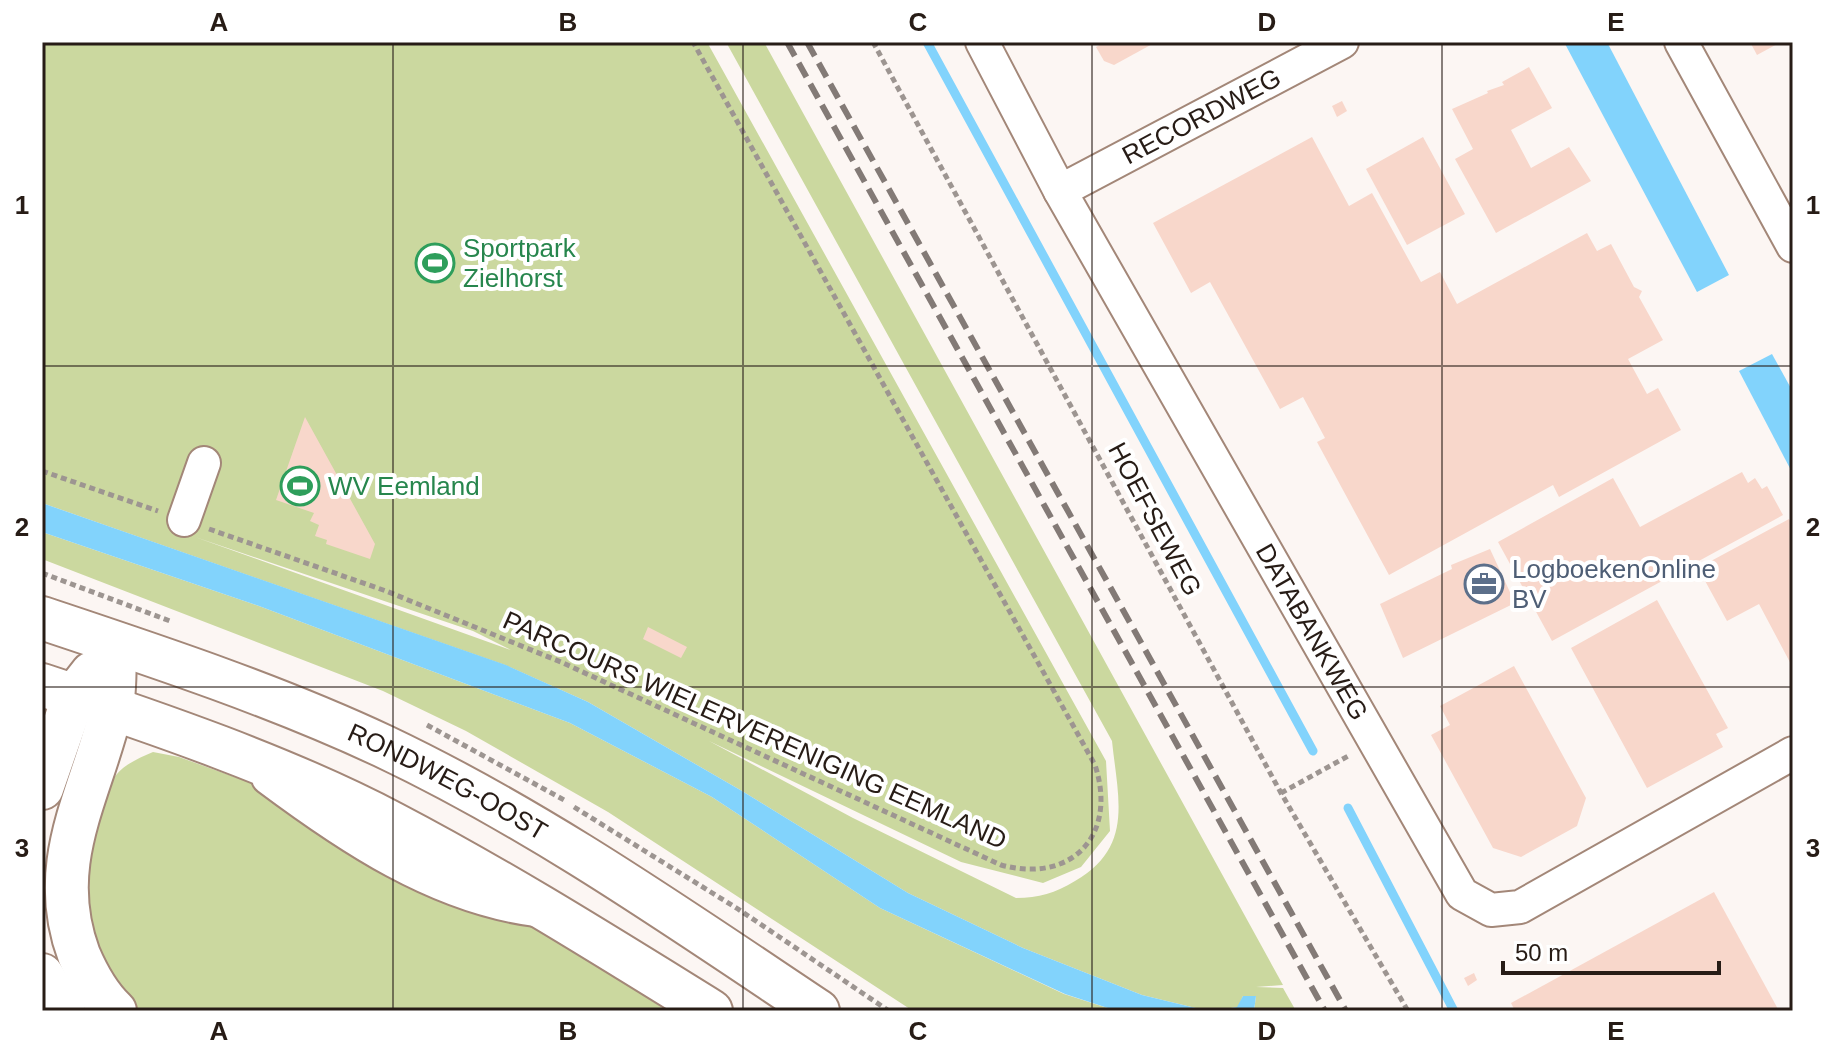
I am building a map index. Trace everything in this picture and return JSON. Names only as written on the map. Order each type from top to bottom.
[{"type":"main road","name":"RONDWEG-OOST","points":[[42,618],[327,723],[440,775],[559,841],[818,1011]]},
{"type":"main road","points":[[42,788],[76,697],[115,644]]},
{"type":"main road","points":[[76,697],[244,759],[390,822],[550,912],[711,1011]]},
{"type":"main road","points":[[76,697],[72,832],[66,866],[66,896],[73,937],[86,972],[115,1011]]},
{"type":"main road","points":[[42,975],[64,1011]]},
{"type":"street","name":"DATABANKWEG","points":[[982,42],[1060,191],[1462,894],[1491,910],[1520,907],[1793,753]]},
{"type":"street","name":"RECORDWEG","points":[[1060,191],[1292,54],[1342,42]]},
{"type":"street","points":[[1681,42],[1793,246]]},
{"type":"street","points":[[184,520],[204,463]]},
{"type":"path","name":"PARCOURS WIELERVERENIGING EEMLAND","points":[[42,471],[386,591],[561,662],[1001,865],[1023,871],[1044,871],[1078,852],[1091,838],[1104,793],[1095,765],[693,42]]},
{"type":"path","name":"HOEFSEWEG","points":[[873,42],[1281,793],[1408,1011]]},
{"type":"path","points":[[1281,793],[1375,742]]},
{"type":"green space","name":"Sportpark Zielhorst","points":[[42,42],[707,42],[1106,761],[1110,831],[1081,867],[1043,883],[961,862],[709,741],[853,818],[1016,898],[1047,894],[1075,881],[1094,868],[1107,853],[1114,837],[1118,802],[1112,741],[726,42],[764,42],[1283,985],[1256,987],[1283,988],[1296,1011],[1254,1011],[1256,996],[1243,996],[1238,1007],[1208,1011],[1142,995],[1023,948],[908,893],[742,791],[588,702],[505,665],[42,503]],"holes":[[[195,537],[473,631],[511,650]]]},
{"type":"green space","points":[[42,532],[259,606],[570,723],[712,797],[880,908],[1064,994],[1117,1011],[913,1011],[608,812],[466,731],[383,691],[42,559]]},
{"type":"green space","points":[[153,752],[179,757],[315,806],[552,935],[667,1011],[140,1011],[118,989],[101,963],[91,921],[90,867],[93,840],[106,792],[124,768]]},
{"type":"water","points":[[1564,42],[1607,42],[1729,275],[1697,292]]},
{"type":"water","points":[[1772,354],[1793,392],[1793,474],[1739,371]]},
{"type":"water","points":[[42,503],[506,665],[588,702],[742,791],[908,893],[1023,948],[1142,995],[1208,1011],[1117,1011],[1065,994],[880,908],[712,797],[570,723],[259,606],[42,532]]},
{"type":"water","points":[[1243,996],[1256,996],[1254,1011],[1218,1011],[1237,1007]]},
{"type":"building","points":[[1105,42],[1156,42],[1114,65],[1104,61],[1096,47]]},
{"type":"building","points":[[1750,42],[1781,42],[1757,55]]},
{"type":"building","points":[[1529,67],[1552,108],[1511,130],[1531,168],[1569,147],[1591,181],[1496,233],[1455,159],[1473,149],[1452,109],[1504,85],[1502,82]]},
{"type":"building","points":[[1342,101],[1347,111],[1337,117],[1332,106]]},
{"type":"building","points":[[1312,137],[1349,206],[1372,193],[1421,282],[1440,272],[1457,304],[1587,233],[1597,251],[1611,244],[1634,287],[1642,291],[1639,297],[1663,340],[1628,359],[1647,394],[1658,388],[1681,430],[1559,497],[1553,485],[1389,575],[1317,442],[1325,438],[1303,397],[1280,409],[1210,282],[1191,293],[1153,223]]},
{"type":"building","points":[[1423,137],[1465,214],[1407,245],[1366,169]]},
{"type":"building","points":[[305,417],[375,544],[370,559],[326,544],[327,540],[315,536],[319,525],[310,521],[314,513],[276,500]]},
{"type":"building","points":[[1742,472],[1748,483],[1755,478],[1762,489],[1767,486],[1783,515],[1552,641],[1498,542],[1613,478],[1640,527]]},
{"type":"building","points":[[1789,519],[1793,526],[1793,668],[1759,604],[1727,621],[1698,568]]},
{"type":"building","points":[[1490,549],[1515,603],[1403,658],[1380,604],[1452,569],[1451,565]]},
{"type":"building","points":[[1657,600],[1728,728],[1716,734],[1723,747],[1647,788],[1571,648]]},
{"type":"building","points":[[648,627],[687,647],[681,658],[643,639]]},
{"type":"building","points":[[1514,666],[1586,798],[1577,826],[1521,857],[1493,848],[1431,735],[1450,725],[1440,706]]},
{"type":"building","points":[[1714,892],[1779,1011],[1515,1011],[1511,1003]]},
{"type":"building","points":[[1474,973],[1477,980],[1468,986],[1464,978]]},
{"type":"waterway","points":[[927,42],[1313,751]]},
{"type":"waterway","points":[[1348,808],[1454,1011]]},
{"type":"railway","points":[[787,42],[1325,1011]]},
{"type":"railway","points":[[807,42],[1346,1011]]},
{"type":"place","name":"Sportpark Zielhorst","points":[[435,263]]},
{"type":"place","name":"WV Eemland","points":[[300,486]]},
{"type":"place","name":"LogboekenOnline BV","points":[[1484,584]]}]
